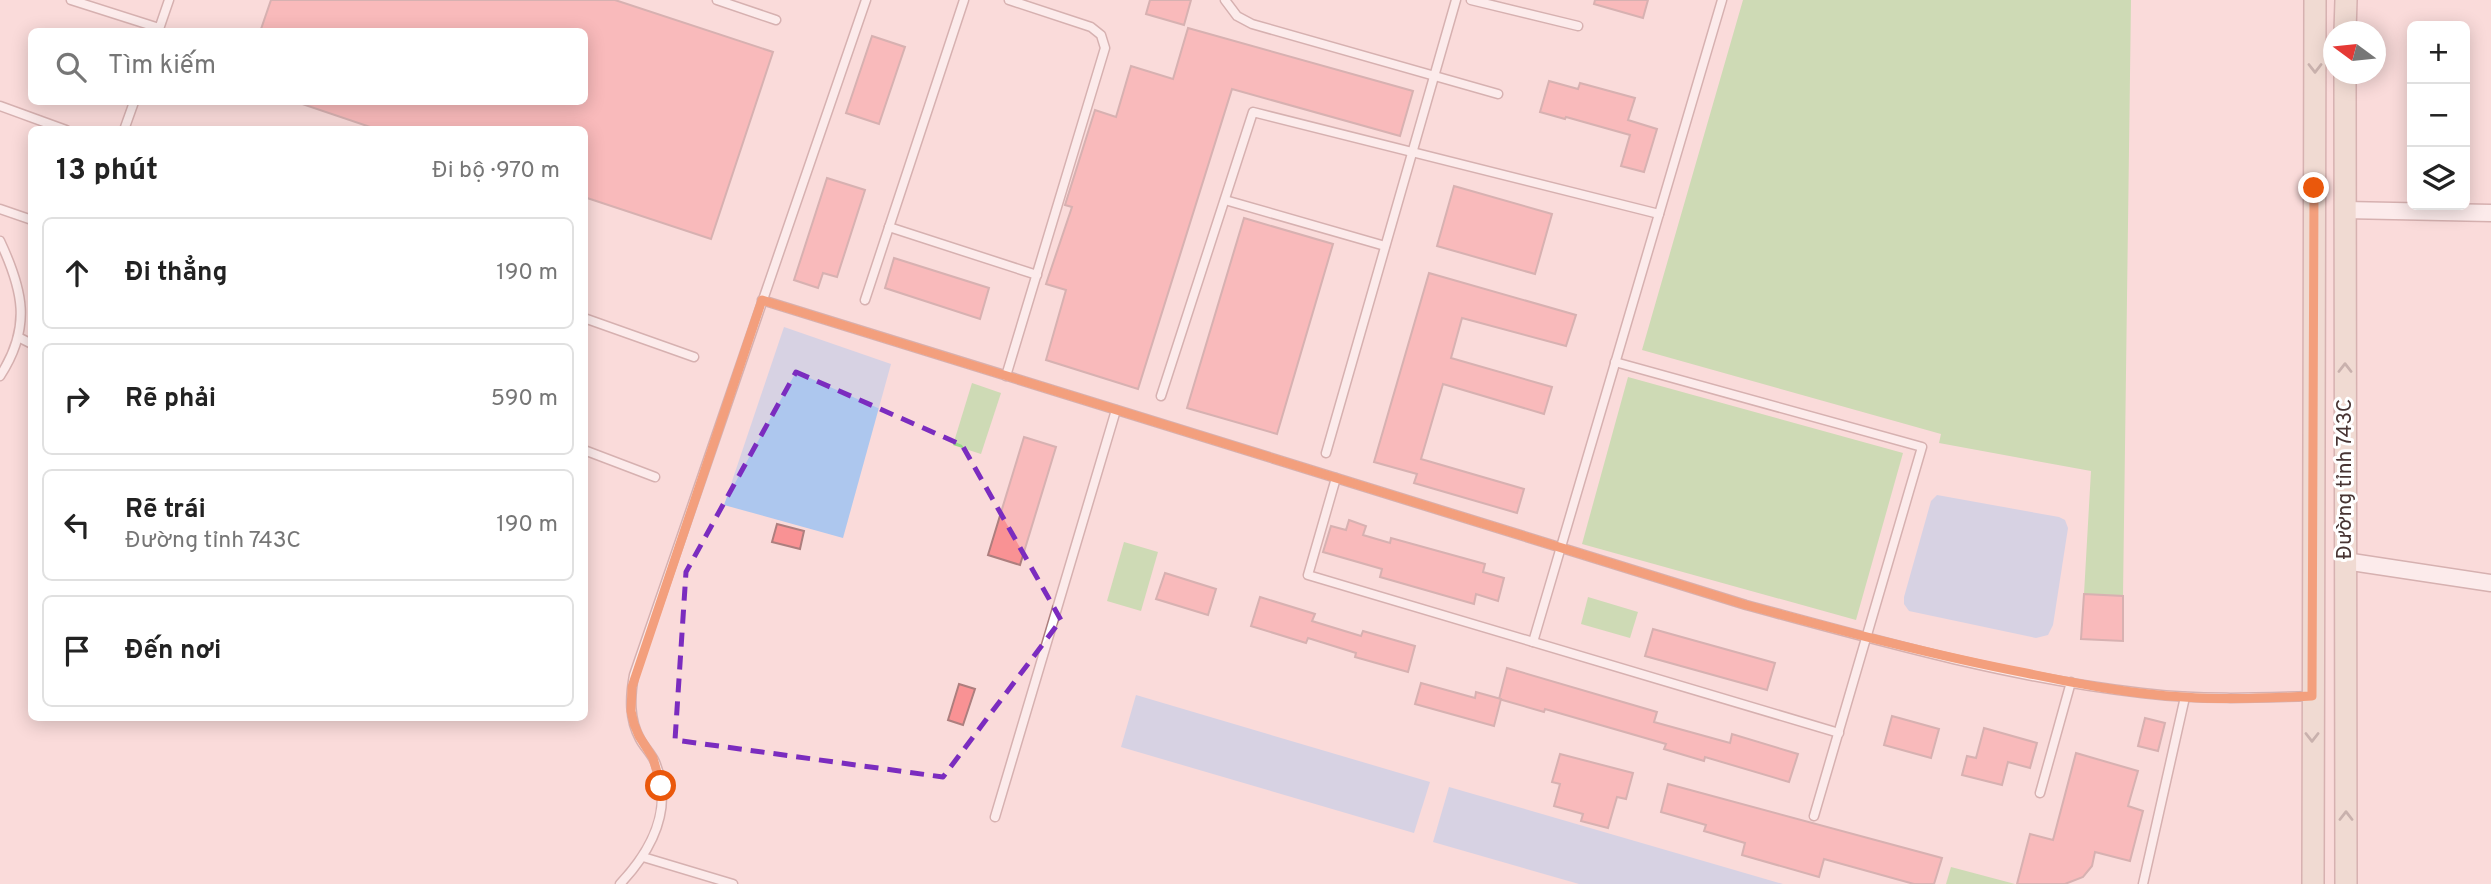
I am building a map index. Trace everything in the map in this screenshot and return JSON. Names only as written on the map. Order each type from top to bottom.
[{"type":"main road","name":"Đường tỉnh 743C","points":[[2312,884],[2315,0]]},
{"type":"main road","points":[[2345,21],[2346,0]]},
{"type":"main road","name":"Đường tỉnh 743C","points":[[2345,84],[2346,884]]},
{"type":"main road","points":[[2314,562],[2345,561]]},
{"type":"main road","points":[[2312,696],[2347,695]]},
{"type":"street","points":[[2344,210],[2491,213]]},
{"type":"street","points":[[2345,561],[2491,583]]},
{"type":"lane","points":[[71,0],[152,28]]},
{"type":"lane","points":[[159,28],[169,0]]},
{"type":"lane","points":[[717,0],[776,20]]},
{"type":"lane","points":[[620,884],[643,857],[661,816],[661,786],[653,758],[634,724],[631,711],[632,687],[866,0]]},
{"type":"lane","points":[[865,300],[964,0]]},
{"type":"lane","points":[[1006,376],[1105,55],[1105,42],[1097,30],[1009,0]]},
{"type":"lane","points":[[1225,0],[1232,11],[1245,21],[1498,94]]},
{"type":"lane","points":[[1326,453],[1456,0]]},
{"type":"lane","points":[[1471,0],[1578,26]]},
{"type":"lane","points":[[1533,642],[1722,0]]},
{"type":"lane","points":[[125,126],[133,105]]},
{"type":"lane","points":[[0,106],[55,126]]},
{"type":"lane","points":[[1161,396],[1253,112],[1659,214]]},
{"type":"lane","points":[[1225,200],[1385,246]]},
{"type":"lane","points":[[0,209],[28,219]]},
{"type":"lane","points":[[889,227],[1037,275]]},
{"type":"lane","points":[[0,241],[18,286],[22,315],[14,350],[0,376]]},
{"type":"lane","points":[[762,300],[1746,605],[1867,638],[2071,682],[2143,694],[2228,699],[2312,696]]},
{"type":"lane","points":[[588,319],[694,358]]},
{"type":"lane","points":[[18,337],[28,342]]},
{"type":"lane","points":[[1615,362],[1922,447],[1814,816]]},
{"type":"lane","points":[[995,817],[1116,410]]},
{"type":"lane","points":[[588,452],[655,477]]},
{"type":"lane","points":[[1336,478],[1308,575],[1839,733]]},
{"type":"lane","points":[[2040,793],[2071,682]]},
{"type":"lane","points":[[2143,884],[2185,697]]},
{"type":"lane","points":[[643,857],[733,884]]},
{"type":"highlighted area","points":[[796,372],[962,445],[1061,620],[943,777],[675,740],[686,572]]},
{"type":"green space","points":[[1743,0],[2131,0],[2123,596],[2084,594],[2091,471],[1939,443],[1941,434],[1642,350]]},
{"type":"green space","points":[[1628,377],[1903,453],[1856,620],[1582,544]]},
{"type":"green space","points":[[972,383],[1001,393],[981,454],[953,445]]},
{"type":"green space","points":[[1124,542],[1158,552],[1141,611],[1107,601]]},
{"type":"green space","points":[[1588,597],[1638,612],[1630,638],[1581,624]]},
{"type":"green space","points":[[1951,867],[2015,884],[1946,884]]},
{"type":"water","points":[[784,327],[891,364],[843,538],[724,505]]},
{"type":"water","points":[[1937,495],[2065,520],[2068,528],[2053,625],[2048,635],[2036,638],[1909,611],[1904,604],[1904,597],[1931,501]]},
{"type":"water","points":[[1136,695],[1430,782],[1414,833],[1121,747]]},
{"type":"water","points":[[1449,787],[1783,884],[1579,884],[1433,842]]},
{"type":"building","points":[[271,0],[615,0],[773,52],[711,239],[588,198],[588,126],[367,126],[305,105],[588,105],[588,28],[261,28]]},
{"type":"building","points":[[1150,0],[1191,0],[1184,25],[1146,14]]},
{"type":"building","points":[[1595,0],[1648,0],[1643,18],[1594,4]]},
{"type":"building","points":[[1188,28],[1413,91],[1400,136],[1232,89],[1138,389],[1046,360],[1066,290],[1046,284],[1072,207],[1065,205],[1095,110],[1116,117],[1131,66],[1173,79]]},
{"type":"building","points":[[872,36],[905,47],[879,124],[846,113]]},
{"type":"building","points":[[1549,81],[1578,89],[1580,83],[1635,98],[1628,120],[1657,129],[1644,172],[1621,166],[1630,135],[1540,112]]},
{"type":"building","points":[[827,178],[865,190],[837,277],[823,273],[818,288],[794,280]]},
{"type":"building","points":[[1454,186],[1552,214],[1535,274],[1437,246]]},
{"type":"building","points":[[1244,218],[1333,244],[1277,434],[1187,408]]},
{"type":"building","points":[[894,258],[989,288],[980,319],[885,288]]},
{"type":"building","points":[[1429,273],[1576,315],[1566,346],[1462,318],[1451,358],[1552,387],[1544,414],[1443,384],[1421,459],[1524,489],[1517,513],[1414,483],[1417,474],[1374,462]]},
{"type":"building","points":[[1024,437],[1056,447],[1020,565],[988,555]]},
{"type":"building","points":[[1349,520],[1366,526],[1363,535],[1390,543],[1391,538],[1485,564],[1483,572],[1504,578],[1498,601],[1476,594],[1474,604],[1380,577],[1382,569],[1323,552],[1331,526],[1346,530]]},
{"type":"building","points":[[777,524],[804,531],[800,549],[772,542]]},
{"type":"building","points":[[1165,573],[1216,589],[1208,615],[1156,599]]},
{"type":"building","points":[[2084,594],[2123,596],[2123,641],[2081,639]]},
{"type":"building","points":[[1260,597],[1315,614],[1312,621],[1361,636],[1363,631],[1415,646],[1408,672],[1355,657],[1356,653],[1308,638],[1306,643],[1251,626]]},
{"type":"building","points":[[1653,629],[1775,663],[1767,690],[1645,656]]},
{"type":"building","points":[[1507,668],[1657,712],[1654,722],[1730,743],[1732,734],[1798,754],[1789,782],[1705,757],[1704,761],[1664,749],[1666,744],[1545,709],[1544,712],[1499,699]]},
{"type":"building","points":[[1421,683],[1475,698],[1476,692],[1501,699],[1494,726],[1415,704]]},
{"type":"building","points":[[959,684],[975,689],[963,725],[948,720]]},
{"type":"building","points":[[1892,716],[1939,729],[1931,758],[1884,745]]},
{"type":"building","points":[[2145,718],[2165,723],[2158,751],[2138,746]]},
{"type":"building","points":[[1984,728],[2037,743],[2030,768],[2008,762],[2002,785],[1962,775],[1967,756],[1976,758]]},
{"type":"building","points":[[2076,753],[2138,771],[2128,806],[2143,811],[2130,861],[2095,852],[2092,866],[2083,877],[2065,884],[2017,884],[2030,834],[2053,840]]},
{"type":"building","points":[[1560,754],[1633,773],[1626,799],[1617,797],[1608,828],[1581,821],[1583,814],[1554,806],[1560,784],[1552,782]]},
{"type":"building","points":[[1668,784],[1942,858],[1934,884],[1914,884],[1824,859],[1819,877],[1742,855],[1745,843],[1704,831],[1706,825],[1661,812]]},
{"type":"route","points":[[661,786],[653,758],[634,724],[631,711],[634,675],[762,300],[1746,605],[1867,638],[1995,667],[2143,694],[2228,699],[2312,696],[2314,188]]}]
